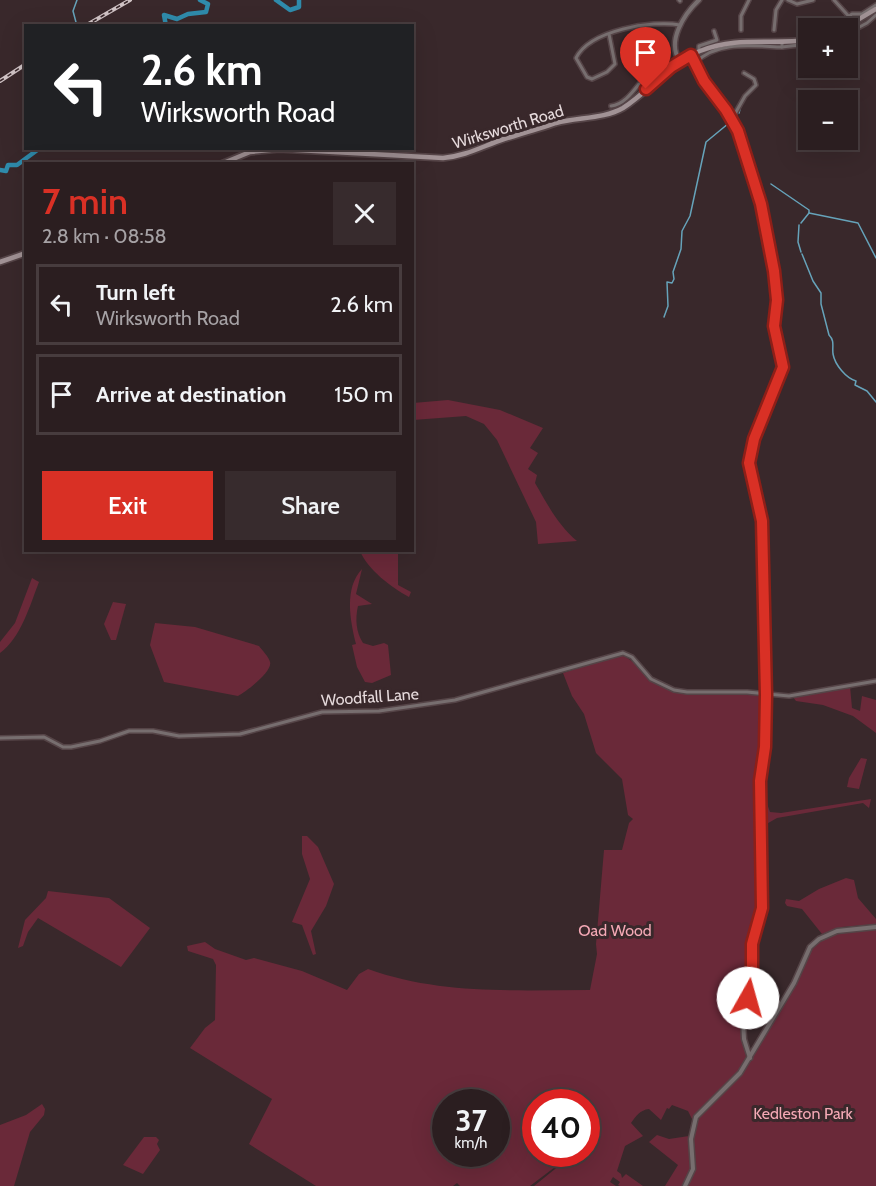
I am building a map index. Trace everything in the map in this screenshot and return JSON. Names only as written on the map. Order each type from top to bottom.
[{"type":"main road","points":[[858,22],[866,20],[876,9]]},
{"type":"main road","name":"Wirksworth Road","points":[[297,150],[443,158],[465,155],[556,123],[617,111],[680,61],[699,51],[746,40],[782,44],[798,40]]},
{"type":"main road","name":"Wirksworth Road","points":[[226,162],[250,152],[269,150]]},
{"type":"main road","points":[[0,261],[24,254]]},
{"type":"street","points":[[680,61],[675,48],[680,25],[688,11],[699,0]]},
{"type":"street","points":[[741,30],[741,16],[749,0]]},
{"type":"street","points":[[774,30],[776,10],[782,0]]},
{"type":"street","points":[[788,0],[797,4],[813,0]]},
{"type":"street","points":[[834,0],[850,16]]},
{"type":"street","points":[[847,18],[862,14],[876,5]]},
{"type":"street","points":[[858,26],[876,15]]},
{"type":"street","points":[[609,34],[616,61],[607,72],[592,79],[581,68],[576,55],[587,46],[609,34],[644,24],[680,25]]},
{"type":"street","points":[[699,51],[699,46],[717,40],[714,32]]},
{"type":"street","points":[[782,44],[798,44]]},
{"type":"street","points":[[695,63],[703,55],[721,46]]},
{"type":"street","points":[[691,55],[704,81],[732,119],[761,204],[774,271],[777,300],[774,326],[783,367],[754,439],[749,463],[762,521],[766,695],[765,747],[760,781],[762,908],[752,944],[752,978],[743,1018],[744,1039],[750,1058]]},
{"type":"street","points":[[732,119],[745,96],[756,86],[754,79],[744,73]]},
{"type":"street","points":[[611,106],[623,100],[639,84],[646,89]]},
{"type":"street","name":"Woodfall Lane","points":[[0,738],[46,737],[63,747],[71,747],[100,741],[129,731],[153,731],[186,736],[240,734],[294,718],[334,710],[380,711],[455,700],[622,653],[632,657],[647,676],[674,690],[747,692],[766,695]]},
{"type":"street","points":[[766,695],[789,696],[876,681]]},
{"type":"street","points":[[685,1186],[693,1169],[691,1139],[696,1117],[731,1084],[750,1058],[795,983],[813,944],[837,931],[876,927]]},
{"type":"green space","points":[[448,400],[500,410],[543,428],[530,448],[538,453],[528,469],[537,475],[535,483],[553,514],[577,541],[538,544],[536,522],[497,440],[484,424],[466,416],[414,420],[414,403]]},
{"type":"green space","points":[[361,552],[398,552],[398,585],[411,592],[409,597],[381,577]]},
{"type":"green space","points":[[362,569],[356,594],[372,604],[358,606],[356,621],[358,630],[363,643],[373,646],[384,643],[388,645],[391,675],[372,683],[365,682],[357,667],[352,645],[356,644],[352,625],[351,595],[356,577]]},
{"type":"green space","points":[[32,578],[39,582],[28,611],[14,639],[0,653],[0,642],[15,623]]},
{"type":"green space","points":[[113,602],[126,604],[116,640],[111,640],[104,624]]},
{"type":"green space","points":[[155,623],[195,627],[259,646],[268,658],[270,666],[258,681],[238,696],[164,682],[150,645]]},
{"type":"green space","name":"Oad Wood","points":[[619,655],[631,660],[656,683],[672,691],[735,692],[758,694],[765,698],[760,777],[761,904],[754,933],[742,1036],[747,1061],[722,1092],[701,1109],[693,1121],[688,1111],[672,1105],[669,1109],[667,1108],[661,1120],[649,1109],[643,1111],[631,1123],[643,1136],[625,1146],[617,1171],[622,1178],[626,1174],[643,1186],[620,1186],[618,1185],[620,1182],[613,1177],[610,1182],[616,1186],[534,1186],[558,1167],[600,1167],[600,1089],[522,1089],[522,1167],[555,1167],[530,1186],[460,1186],[457,1183],[453,1186],[316,1186],[249,1144],[272,1099],[190,1048],[205,1028],[215,1020],[216,965],[213,959],[188,951],[187,946],[205,942],[215,949],[246,960],[254,958],[302,971],[347,990],[359,974],[368,969],[395,977],[450,987],[590,990],[597,954],[604,850],[622,850],[629,823],[633,819],[628,815],[622,779],[596,753],[584,714],[572,696],[563,673]]},
{"type":"green space","points":[[850,686],[852,708],[860,711],[862,696],[876,700],[876,733],[853,716],[823,705],[796,701],[793,697]]},
{"type":"green space","points":[[861,758],[867,759],[859,789],[847,787],[849,778]]},
{"type":"green space","points":[[763,798],[770,812],[781,813],[871,799],[869,808],[863,803],[777,818],[763,826]]},
{"type":"green space","points":[[302,836],[307,836],[318,847],[334,884],[326,906],[311,931],[316,954],[313,955],[302,925],[292,922],[310,879],[302,854]]},
{"type":"green space","points":[[846,878],[854,880],[858,898],[876,919],[876,924],[842,927],[822,934],[802,909],[787,906],[785,903],[786,899],[799,901],[819,889]]},
{"type":"green space","points":[[48,891],[109,898],[150,928],[121,967],[38,918],[28,932],[23,946],[18,948],[25,920],[46,898]]},
{"type":"green space","name":"Kedleston Park","points":[[876,929],[876,1186],[688,1186],[696,1169],[693,1144],[697,1119],[732,1085],[747,1066],[801,975],[813,946],[836,933]]},
{"type":"green space","points":[[42,1104],[45,1109],[44,1115],[30,1132],[14,1186],[0,1186],[0,1125],[26,1115]]},
{"type":"green space","points":[[657,1135],[669,1139],[689,1136],[692,1166],[683,1186],[665,1186],[678,1165],[649,1142]]},
{"type":"green space","points":[[144,1137],[156,1137],[159,1140],[157,1144],[160,1150],[143,1174],[123,1165]]},
{"type":"waterway","points":[[76,24],[73,11],[77,0]]},
{"type":"waterway","points":[[166,24],[164,15],[177,19],[188,14],[206,12],[208,4],[200,0]]},
{"type":"waterway","points":[[276,0],[290,10],[299,7],[299,0]]},
{"type":"waterway","points":[[739,113],[741,105]]},
{"type":"waterway","points":[[664,317],[668,306],[667,282],[672,283],[674,279],[673,272],[681,249],[682,231],[690,216],[706,142],[729,123]]},
{"type":"waterway","points":[[0,170],[6,171],[8,165],[17,165],[37,150]]},
{"type":"waterway","points":[[771,184],[809,210],[809,213],[858,223],[876,258]]},
{"type":"waterway","points":[[801,223],[809,213]]},
{"type":"waterway","points":[[799,225],[798,242],[801,252]]},
{"type":"waterway","points":[[802,254],[813,281],[821,293],[821,304],[833,342],[836,362],[845,374],[856,381],[855,385],[867,391],[876,402]]},
{"type":"railway","points":[[88,24],[130,0]]},
{"type":"railway","points":[[0,81],[24,65]]},
{"type":"route","points":[[646,89],[663,73],[691,55],[704,81],[726,110],[738,131],[761,204],[774,271],[777,300],[774,326],[783,367],[754,439],[749,463],[762,521],[762,610],[766,695],[765,747],[760,781],[762,908],[752,944],[752,978],[748,998]]}]
